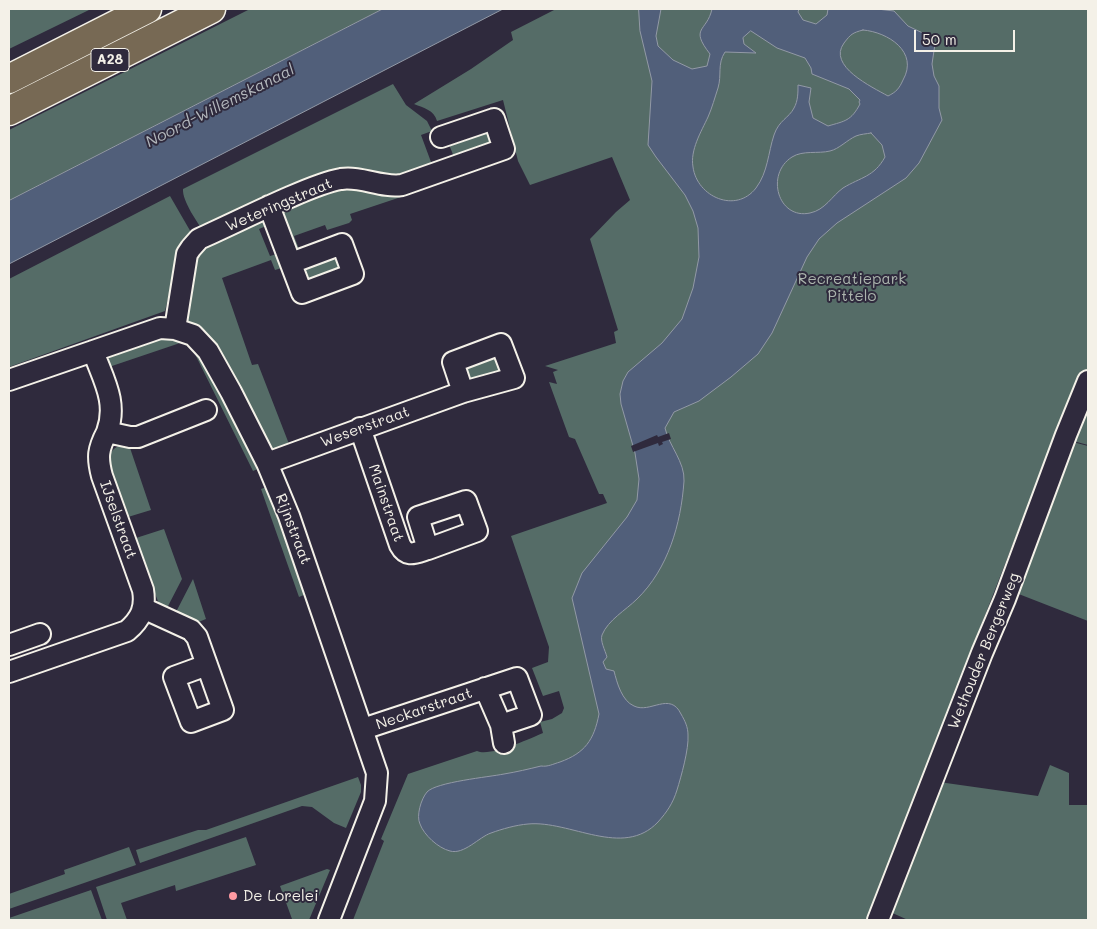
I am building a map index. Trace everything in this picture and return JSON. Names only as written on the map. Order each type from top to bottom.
[{"type":"highway","name":"A28","points":[[65,50],[87,24],[104,9]]},
{"type":"highway","name":"A28","points":[[9,79],[147,9]]},
{"type":"highway","name":"A28","points":[[9,111],[211,9]]},
{"type":"street","name":"Weteringstraat","points":[[175,329],[185,262],[191,248],[199,239],[304,191],[342,179],[353,178],[392,187],[402,185],[451,168],[504,149],[494,119],[439,131],[451,168]]},
{"type":"street","points":[[269,206],[291,263]]},
{"type":"street","points":[[9,380],[160,328],[175,329]]},
{"type":"street","name":"Rijnstraat","points":[[175,329],[193,335],[208,351],[231,392],[266,463],[289,516],[377,773],[375,801],[329,920]]},
{"type":"street","name":"IJselstraat","points":[[93,351],[112,410],[111,420],[100,446],[98,456],[100,467],[143,590],[145,599],[143,608]]},
{"type":"street","name":"Wethouder Bergerweg","points":[[878,920],[982,653],[1006,599],[1066,435],[1088,381]]},
{"type":"street","name":"Weserstraat","points":[[266,463],[463,392]]},
{"type":"street","points":[[106,432],[138,437],[206,410]]},
{"type":"street","name":"Mainstraat","points":[[360,428],[402,550],[411,555],[428,549]]},
{"type":"street","points":[[10,669],[127,632],[136,624],[143,608],[190,630],[197,637],[207,665]]},
{"type":"street","points":[[9,645],[40,634]]},
{"type":"street","name":"Neckarstraat","points":[[363,729],[485,688],[517,678],[531,715],[502,734],[485,688]]},
{"type":"green space","points":[[9,9],[91,9],[9,49]]},
{"type":"green space","points":[[250,9],[383,9],[9,201],[9,130]]},
{"type":"green space","name":"Recreatiepark Pittelo","points":[[556,9],[1088,9],[1088,445],[1055,436],[866,920],[353,920],[384,841],[381,839],[408,774],[477,751],[491,752],[500,750],[529,739],[543,733],[540,722],[552,719],[562,713],[564,708],[559,691],[543,696],[532,668],[548,662],[549,647],[511,536],[607,503],[603,494],[599,494],[575,439],[569,437],[549,382],[557,384],[553,372],[558,370],[545,366],[616,343],[614,332],[618,330],[590,239],[630,200],[612,157],[530,185],[518,161],[503,100],[437,121],[434,114],[414,104],[471,69],[513,40],[511,32]]},
{"type":"green space","points":[[393,84],[406,105],[427,121],[432,131],[421,135],[431,162],[443,160],[443,163],[404,179],[348,174],[205,234],[185,200],[183,189]]},
{"type":"green space","points":[[487,129],[497,142],[454,157],[450,147],[451,142]]},
{"type":"green space","points":[[426,184],[428,188],[350,214],[352,220],[349,223],[327,230],[325,225],[294,236],[301,254],[297,255],[282,213],[285,208],[342,186]]},
{"type":"green space","points":[[170,196],[192,234],[182,240],[165,311],[9,367],[9,279]]},
{"type":"green space","points":[[265,219],[271,224],[259,229],[270,256],[280,253],[285,267],[275,270],[271,260],[222,278],[252,365],[258,364],[289,444],[298,441],[289,446],[288,444],[276,449],[276,452],[271,450],[184,318],[192,264],[199,250]]},
{"type":"green space","points":[[337,256],[344,267],[309,285],[300,270]]},
{"type":"green space","points":[[159,336],[183,340],[183,342],[106,368],[111,355]]},
{"type":"green space","points":[[192,348],[199,351],[260,468],[253,471]]},
{"type":"green space","points":[[493,356],[496,357],[502,372],[468,384],[464,368]]},
{"type":"green space","points":[[1069,441],[1088,446],[1088,621],[1011,591]]},
{"type":"green space","points":[[128,442],[151,510],[128,517],[109,464],[109,459],[113,450]]},
{"type":"green space","points":[[267,487],[279,514],[306,594],[299,597],[261,489]]},
{"type":"green space","points":[[164,529],[182,579],[167,608],[159,604],[135,541],[136,538]]},
{"type":"green space","points":[[193,579],[206,619],[196,623],[176,612]]},
{"type":"green space","points":[[1050,765],[1069,773],[1069,805],[1088,805],[1088,920],[908,920],[888,911],[939,782],[1038,796]]},
{"type":"green space","points":[[358,777],[361,792],[346,828],[334,823],[312,807],[302,806],[140,863],[136,850],[198,830],[206,830]]},
{"type":"green space","points":[[246,837],[256,865],[176,891],[175,885],[121,903],[127,920],[107,920],[96,887]]},
{"type":"green space","points":[[129,847],[136,865],[9,909],[9,894],[65,874],[64,870]]},
{"type":"green space","points":[[327,869],[330,870],[309,920],[289,920],[292,919],[280,886]]},
{"type":"green space","points":[[91,890],[102,920],[9,920],[9,918]]},
{"type":"water","name":"Noord-Willemskanaal","points":[[383,9],[503,9],[9,264],[9,201]]},
{"type":"water","points":[[639,9],[661,9],[656,36],[658,46],[673,60],[692,69],[707,66],[710,54],[700,34],[712,9],[799,9],[798,12],[803,20],[816,24],[827,15],[828,9],[894,11],[908,26],[931,37],[935,44],[932,64],[934,76],[939,86],[939,108],[942,120],[919,163],[906,178],[837,223],[819,239],[807,257],[772,333],[758,354],[699,401],[674,412],[665,428],[684,474],[680,513],[676,529],[665,560],[657,574],[637,599],[608,625],[602,635],[602,643],[607,657],[603,662],[606,669],[614,671],[618,686],[630,704],[640,708],[666,703],[671,704],[676,707],[686,724],[688,741],[681,778],[667,811],[658,822],[644,833],[629,837],[613,838],[544,824],[528,824],[514,826],[486,835],[461,850],[450,851],[432,840],[420,824],[420,808],[427,792],[441,785],[548,766],[560,762],[582,750],[591,738],[597,723],[599,714],[572,598],[582,573],[627,517],[637,500],[639,479],[635,453],[621,404],[620,394],[623,381],[628,372],[662,343],[682,319],[693,288],[699,257],[698,228],[693,211],[685,195],[648,145],[652,81],[640,31]],"holes":[[[863,30],[891,39],[904,52],[907,70],[899,88],[888,96],[854,75],[841,60],[840,52],[844,43],[852,34]],[[751,31],[777,48],[805,58],[812,74],[849,89],[860,100],[860,104],[854,114],[847,120],[828,126],[813,118],[809,102],[811,88],[798,85],[795,105],[776,130],[760,182],[748,196],[728,201],[709,194],[702,187],[696,178],[692,161],[697,141],[718,88],[720,65],[725,52],[756,53],[744,44],[743,38]],[[871,133],[882,145],[885,157],[872,173],[843,188],[824,206],[810,213],[799,213],[790,210],[783,203],[777,184],[779,174],[792,157],[806,153],[830,151],[862,134]]]},
{"type":"pier","points":[[669,433],[671,439],[662,442],[663,444],[659,446],[658,443],[633,452],[631,446],[657,435],[658,437]]},
{"type":"place","name":"De Lorelei","points":[[233,896]]}]
